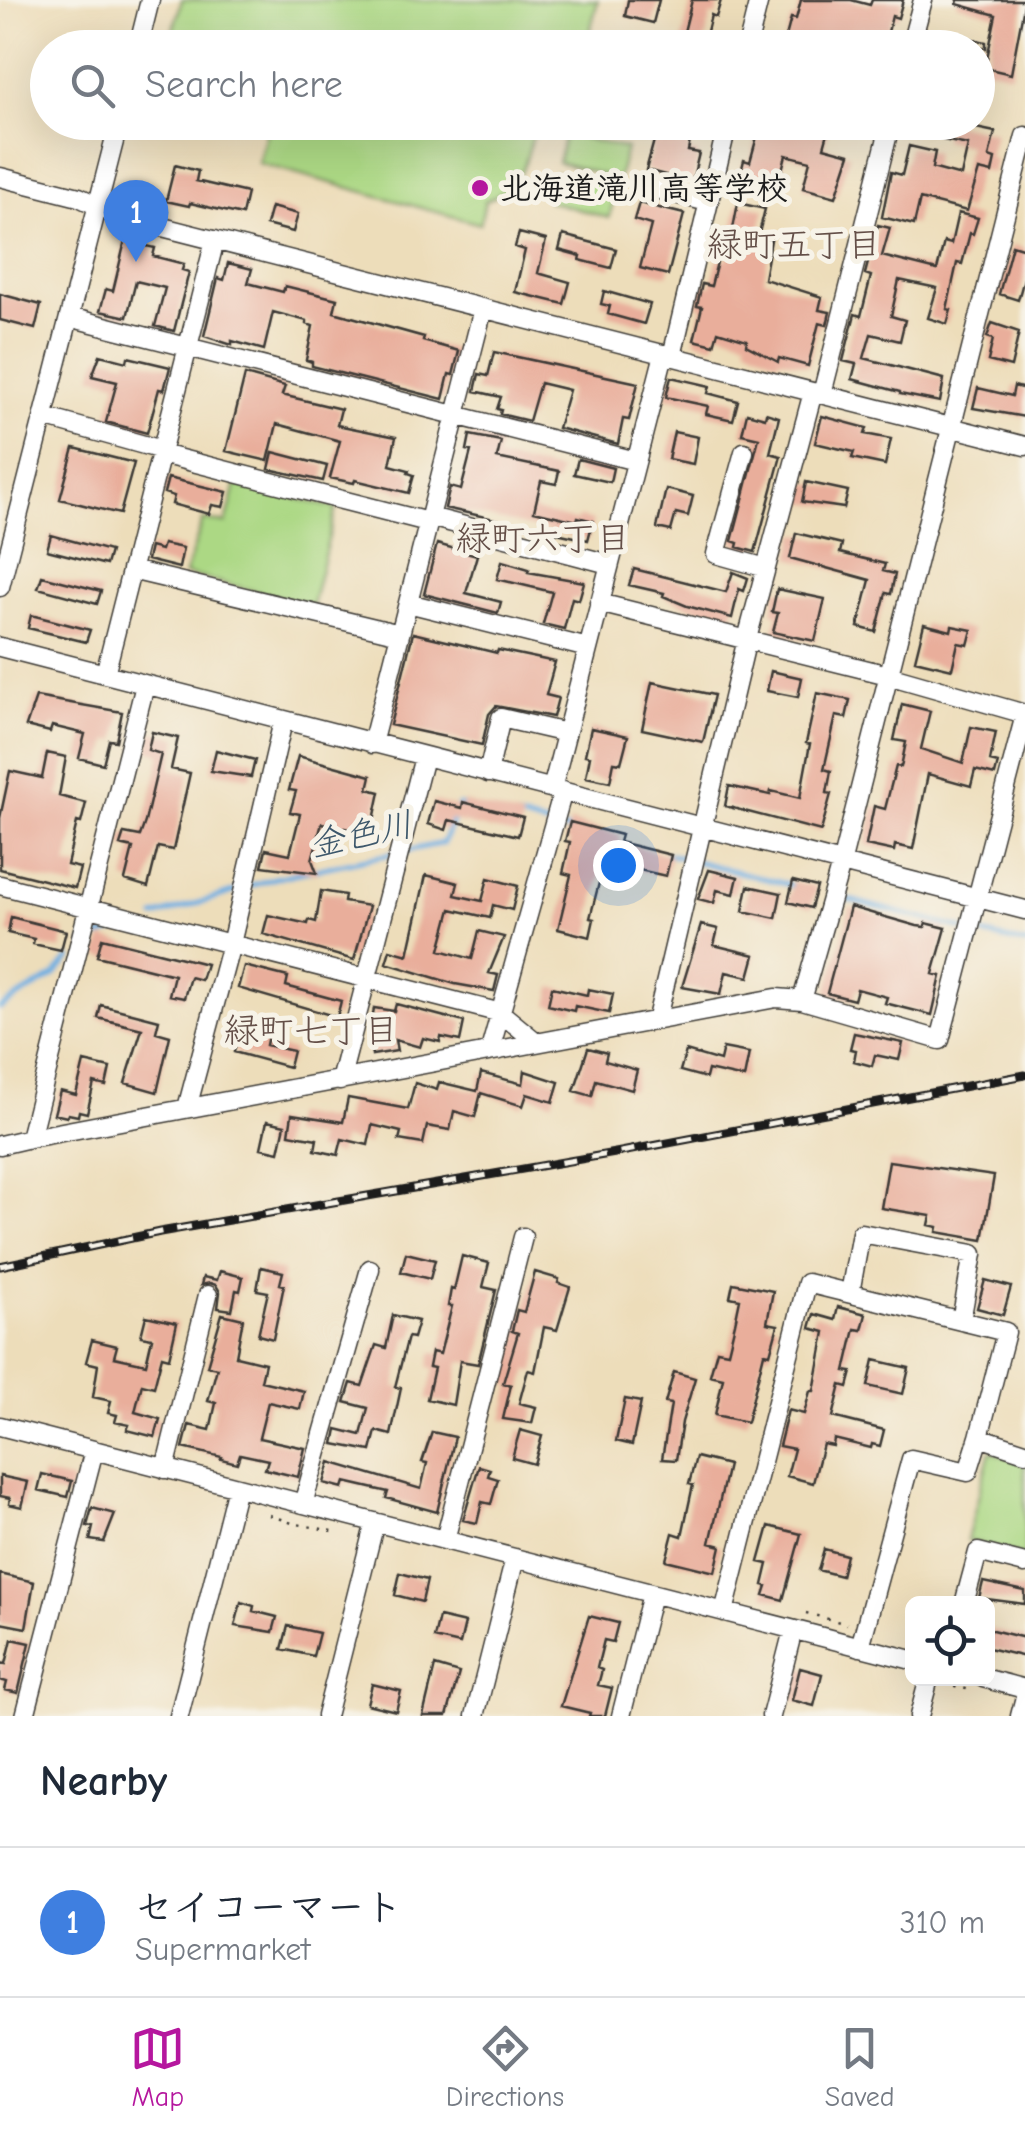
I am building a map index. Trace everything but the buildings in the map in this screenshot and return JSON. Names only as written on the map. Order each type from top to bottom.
[{"type":"street","points":[[142,30],[150,0]]},
{"type":"street","points":[[752,30],[760,0]]},
{"type":"street","points":[[914,30],[922,0]]},
{"type":"street","points":[[802,1000],[1025,136]]},
{"type":"street","points":[[0,586],[114,140]]},
{"type":"street","points":[[490,1050],[558,790],[566,734],[599,602],[724,140]]},
{"type":"street","points":[[657,1018],[747,639],[886,140]]},
{"type":"street","points":[[0,177],[79,197],[97,207],[215,240],[1025,446]]},
{"type":"street","points":[[648,187],[708,202]]},
{"type":"street","points":[[105,674],[215,240]]},
{"type":"street","points":[[372,744],[484,309]]},
{"type":"street","points":[[69,317],[636,461]]},
{"type":"street","points":[[44,417],[162,452],[609,564]]},
{"type":"street","points":[[744,452],[716,554],[766,568]]},
{"type":"street","points":[[131,570],[400,634]]},
{"type":"street","points":[[0,1145],[776,998],[802,1000],[940,1040],[1025,715],[888,675],[599,602]]},
{"type":"street","points":[[408,603],[588,648]]},
{"type":"street","points":[[0,648],[1025,910]]},
{"type":"street","points":[[30,1138],[144,686]]},
{"type":"street","points":[[488,773],[501,718],[566,734]]},
{"type":"street","points":[[187,1108],[282,720]]},
{"type":"street","points":[[340,1082],[424,757]]},
{"type":"street","points":[[0,885],[501,1013],[535,1041]]},
{"type":"street","points":[[850,1293],[861,1233],[974,1254],[961,1320]]},
{"type":"street","points":[[445,1540],[523,1237]]},
{"type":"street","points":[[303,1504],[370,1268]]},
{"type":"street","points":[[724,1612],[807,1283],[1006,1332],[968,1472],[911,1459],[860,1647]]},
{"type":"street","points":[[165,1469],[208,1294]]},
{"type":"street","points":[[0,1426],[905,1658]]},
{"type":"street","points":[[979,1437],[1025,1452]]},
{"type":"street","points":[[25,1716],[94,1450]]},
{"type":"street","points":[[179,1716],[237,1487]]},
{"type":"street","points":[[326,1716],[375,1522]]},
{"type":"street","points":[[966,1596],[978,1552],[1025,1564]]},
{"type":"street","points":[[474,1716],[515,1558]]},
{"type":"street","points":[[621,1716],[652,1594]]},
{"type":"street","points":[[770,1716],[793,1630]]},
{"type":"street","points":[[995,1681],[1025,1689]]},
{"type":"street","points":[[919,1716],[927,1686]]},
{"type":"street","points":[[1020,1716],[1025,1697]]},
{"type":"green space","points":[[182,0],[598,0],[590,30],[173,30]]},
{"type":"green space","points":[[264,140],[532,140],[516,179],[485,201],[480,224],[258,163]]},
{"type":"green space","points":[[563,140],[592,140],[626,149],[618,179],[558,162]]},
{"type":"green space","points":[[555,172],[617,188],[609,218],[548,201]]},
{"type":"green space","points":[[236,484],[336,508],[312,605],[185,574],[203,520],[226,523]]},
{"type":"green space","points":[[990,1451],[1025,1463],[1025,1557],[967,1540]]},
{"type":"waterway","name":"金色川","points":[[406,851],[443,843],[459,805],[468,807]]},
{"type":"waterway","name":"金色川","points":[[518,818],[570,831]]},
{"type":"waterway","name":"金色川","points":[[250,886],[395,853]]},
{"type":"waterway","name":"金色川","points":[[668,854],[798,887]]},
{"type":"waterway","name":"金色川","points":[[155,917],[239,890]]},
{"type":"waterway","name":"金色川","points":[[838,897],[963,929]]},
{"type":"waterway","name":"金色川","points":[[84,942],[130,925]]},
{"type":"waterway","name":"金色川","points":[[974,932],[1025,944]]},
{"type":"waterway","name":"金色川","points":[[0,1008],[54,976],[70,958]]},
{"type":"railway","points":[[0,1266],[160,1232],[621,1152],[1025,1075]]},
{"type":"place","name":"北海道滝川高等学校","points":[[480,188]]},
{"type":"place","name":"セイコーマート","points":[[136,262]]},
{"type":"district","name":"緑町五丁目","points":[[794,244]]},
{"type":"district","name":"緑町六丁目","points":[[543,538]]},
{"type":"district","name":"緑町七丁目","points":[[311,1030]]}]
